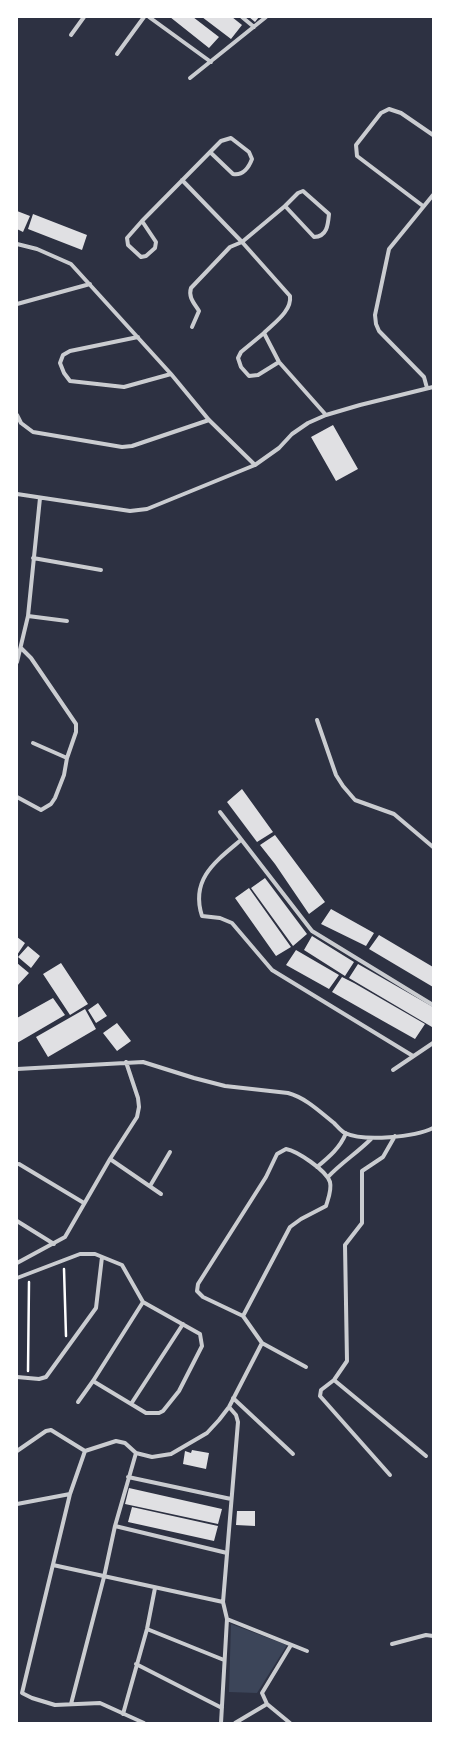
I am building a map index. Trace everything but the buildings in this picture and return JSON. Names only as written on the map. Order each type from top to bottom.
[{"type":"street","points":[[71,35],[84,17]]},
{"type":"street","points":[[117,54],[144,17]]},
{"type":"street","points":[[149,17],[211,62]]},
{"type":"street","points":[[242,17],[254,27]]},
{"type":"street","points":[[190,78],[266,17]]},
{"type":"street","points":[[423,206],[357,156],[355,151],[356,145],[381,113],[388,110],[401,113],[433,135]]},
{"type":"street","points":[[142,221],[156,242],[155,248],[146,256],[141,257],[128,245],[127,238],[142,221],[182,180],[210,152],[221,141],[231,138],[249,152],[252,159],[242,174],[233,174],[210,152]]},
{"type":"street","points":[[182,180],[242,242],[290,296],[291,302],[287,310],[264,333],[241,352],[238,358],[241,367],[249,376],[258,374],[279,362]]},
{"type":"street","points":[[192,327],[199,311],[191,299],[191,288],[230,247],[242,242],[285,206],[298,193],[303,191],[307,193],[330,214],[326,232],[319,237],[314,237],[285,206]]},
{"type":"street","points":[[427,388],[424,376],[379,331],[376,324],[375,315],[389,249],[433,195]]},
{"type":"street","points":[[17,244],[37,249],[71,264],[171,374],[209,420],[255,465]]},
{"type":"street","points":[[17,304],[90,284]]},
{"type":"street","points":[[264,333],[279,362],[326,416]]},
{"type":"street","points":[[138,337],[70,351],[63,355],[60,363],[64,373],[70,381],[124,387],[171,374]]},
{"type":"street","points":[[17,494],[130,511],[147,509],[255,465],[279,448],[292,434],[308,423],[360,405],[433,387]]},
{"type":"street","points":[[17,415],[21,423],[33,432],[122,447],[132,446],[209,420]]},
{"type":"street","points":[[17,662],[28,616],[40,498]]},
{"type":"street","points":[[33,558],[101,570]]},
{"type":"street","points":[[28,616],[67,621]]},
{"type":"street","points":[[17,797],[41,810],[51,804],[64,775],[67,758],[76,732],[76,724],[31,658],[21,648]]},
{"type":"street","points":[[318,720],[336,775],[355,800],[394,814],[433,847]]},
{"type":"street","points":[[33,743],[67,758]]},
{"type":"street","points":[[220,812],[312,931],[433,1005]]},
{"type":"street","points":[[241,840],[216,862],[205,875],[199,890],[199,906],[202,916],[220,918],[232,923],[272,970],[413,1056]]},
{"type":"street","points":[[393,1070],[433,1043]]},
{"type":"street","points":[[17,1263],[65,1237],[110,1159],[137,1117],[139,1107],[126,1062]]},
{"type":"street","points":[[17,1070],[143,1062],[225,1086],[288,1093],[298,1096],[312,1105],[346,1133],[371,1139],[424,1132],[433,1128]]},
{"type":"street","points":[[317,1167],[342,1143],[346,1133]]},
{"type":"street","points":[[390,1475],[320,1396],[321,1390],[334,1380],[347,1361],[344,1245],[362,1223],[362,1171],[383,1157],[395,1136]]},
{"type":"street","points":[[328,1178],[339,1165],[358,1152],[371,1139]]},
{"type":"street","points":[[243,1316],[290,1228],[301,1219],[326,1206],[330,1194],[330,1183],[328,1178],[317,1167],[294,1150],[286,1149],[277,1154],[266,1177],[198,1284],[197,1292],[203,1297],[243,1316],[262,1343],[306,1367]]},
{"type":"street","points":[[150,1186],[170,1152]]},
{"type":"street","points":[[110,1159],[161,1194]]},
{"type":"street","points":[[19,1164],[84,1203]]},
{"type":"street","points":[[17,1221],[54,1244]]},
{"type":"street","points":[[17,1278],[80,1254],[95,1254],[102,1256],[122,1265],[143,1302],[200,1334],[202,1346],[179,1391],[164,1410],[159,1413],[146,1413],[93,1381]]},
{"type":"street","points":[[17,1377],[46,1378],[67,1350],[96,1308],[102,1256]]},
{"type":"street","points":[[78,1402],[143,1302]]},
{"type":"street","points":[[131,1404],[183,1324]]},
{"type":"street","points":[[84,1451],[116,1440],[126,1443],[136,1453],[152,1457],[171,1454],[207,1432],[219,1420],[228,1407],[262,1343]]},
{"type":"street","points":[[334,1380],[426,1456]]},
{"type":"street","points":[[233,1398],[293,1454]]},
{"type":"street","points":[[221,1723],[226,1619],[223,1602],[238,1422],[236,1415],[228,1407]]},
{"type":"street","points":[[17,1451],[46,1431],[51,1430],[84,1451]]},
{"type":"street","points":[[84,1451],[70,1494],[22,1693],[32,1698],[55,1705],[100,1703],[144,1723]]},
{"type":"street","points":[[71,1704],[104,1577],[115,1526],[136,1453]]},
{"type":"street","points":[[128,1477],[231,1499]]},
{"type":"street","points":[[17,1504],[70,1494]]},
{"type":"street","points":[[115,1526],[227,1553]]},
{"type":"street","points":[[53,1565],[223,1602]]},
{"type":"street","points":[[123,1714],[147,1629],[155,1588]]},
{"type":"street","points":[[226,1619],[306,1651]]},
{"type":"street","points":[[147,1629],[224,1660]]},
{"type":"street","points":[[392,1644],[426,1635],[433,1636]]},
{"type":"street","points":[[290,1723],[267,1704],[262,1693],[291,1645]]},
{"type":"street","points":[[136,1664],[222,1708]]},
{"type":"street","points":[[235,1723],[267,1704]]},
{"type":"path","points":[[64,1260],[67,1350]]},
{"type":"path","points":[[28,1378],[29,1274]]},
{"type":"shaded area","points":[[231,1624],[287,1645],[257,1693],[229,1692]]}]
